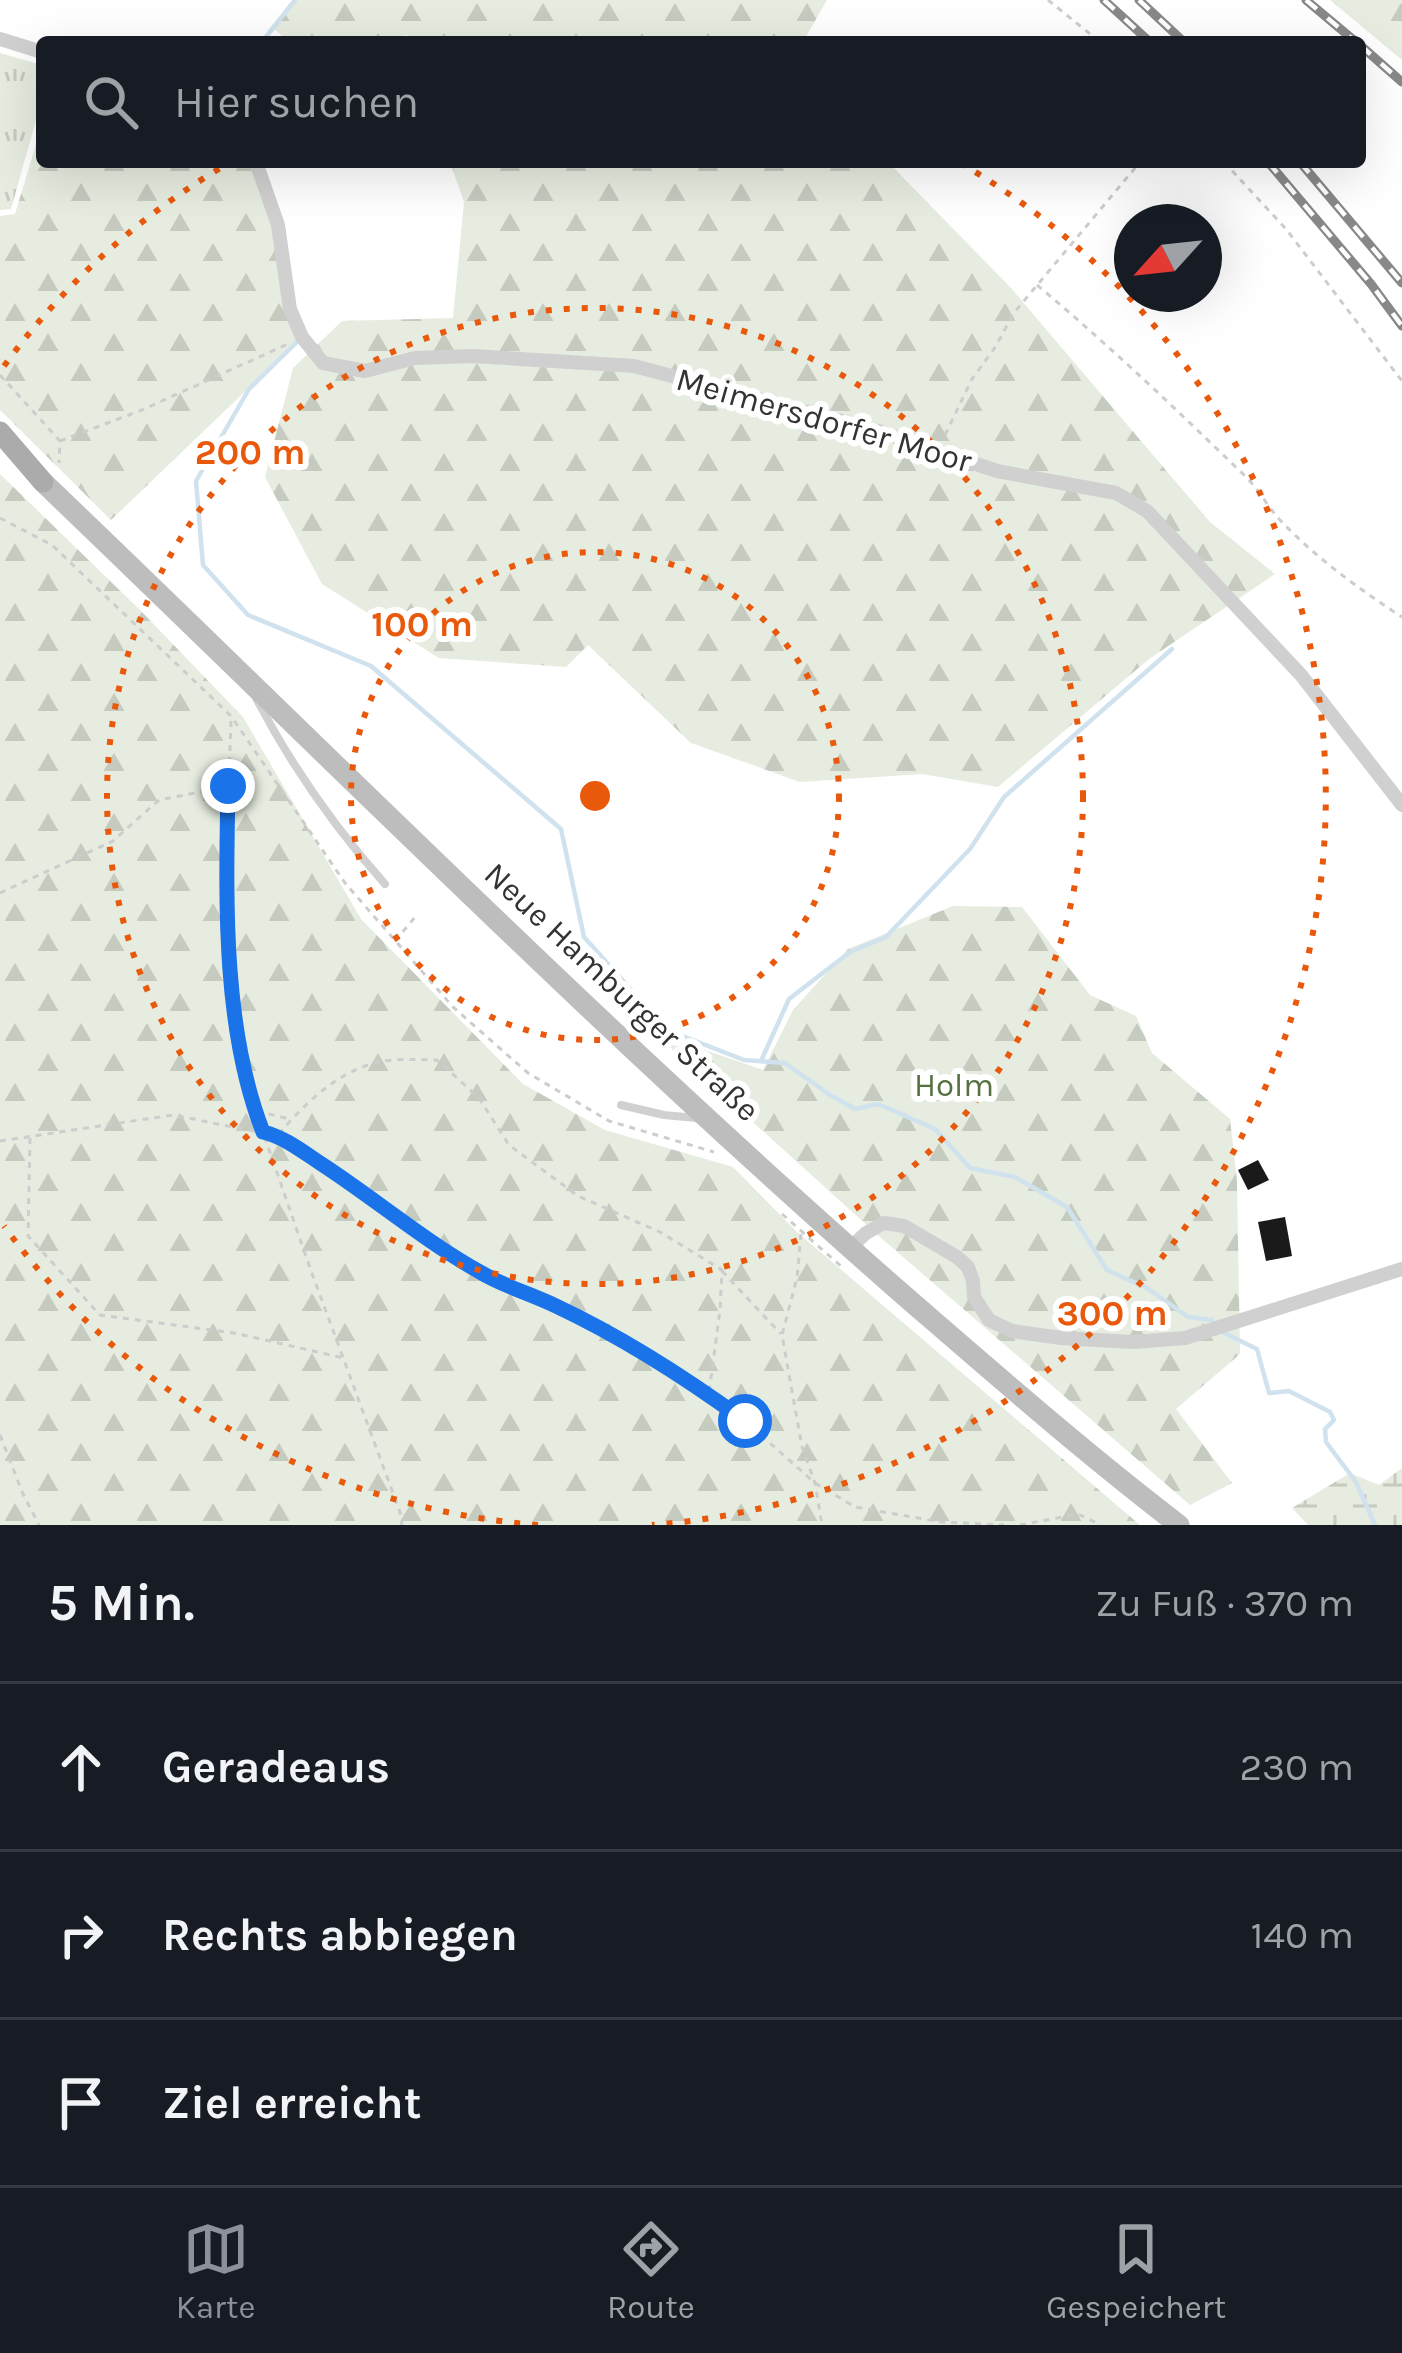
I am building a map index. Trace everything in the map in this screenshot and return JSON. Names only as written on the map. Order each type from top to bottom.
[{"type":"main road","points":[[0,432],[43,482]]},
{"type":"main road","points":[[0,448],[43,482]]},
{"type":"main road","name":"Neue Hamburger Straße","points":[[43,482],[707,1119],[1003,1382],[1179,1525]]},
{"type":"street","points":[[0,39],[36,50]]},
{"type":"street","points":[[258,168],[278,225],[290,308],[302,337]]},
{"type":"street","name":"Meimersdorfer Moor","points":[[302,337],[323,363],[365,371],[415,358],[473,356],[634,366],[872,429],[998,471],[1116,493],[1147,511],[1301,675],[1402,805]]},
{"type":"street","points":[[850,1248],[884,1223],[904,1226],[968,1267],[974,1297],[989,1320],[1012,1331],[1133,1342],[1185,1338],[1402,1269]]},
{"type":"lane","points":[[248,681],[280,744],[385,884]]},
{"type":"lane","points":[[621,1105],[707,1119]]},
{"type":"path","points":[[1048,0],[1093,36]]},
{"type":"path","points":[[936,452],[972,379],[1013,314],[1135,168]]},
{"type":"path","points":[[1230,168],[1286,229],[1402,381]]},
{"type":"path","points":[[1037,285],[1110,345],[1252,483],[1306,546],[1402,617]]},
{"type":"path","points":[[60,441],[203,384],[302,337]]},
{"type":"path","points":[[0,375],[60,441],[59,463]]},
{"type":"path","points":[[0,518],[52,545],[231,716],[345,883],[453,1007],[528,1073],[609,1121],[718,1153]]},
{"type":"path","points":[[231,716],[230,968],[245,1080],[402,1525]]},
{"type":"path","points":[[0,893],[113,841],[158,800],[228,786]]},
{"type":"path","points":[[367,909],[377,898]]},
{"type":"path","points":[[394,942],[416,916]]},
{"type":"path","points":[[278,1136],[341,1076],[381,1061],[437,1060],[479,1098],[509,1145],[578,1196],[660,1232],[722,1270],[782,1335]]},
{"type":"path","points":[[255,1111],[290,1120]]},
{"type":"path","points":[[0,1141],[173,1115],[278,1136],[482,1274],[558,1307],[709,1395],[815,1483],[855,1507],[941,1522],[1004,1525]]},
{"type":"path","points":[[30,1136],[28,1236],[100,1315],[234,1333],[344,1358]]},
{"type":"path","points":[[784,1216],[856,1279]]},
{"type":"path","points":[[801,1232],[797,1278],[782,1335],[822,1525]]},
{"type":"path","points":[[709,1395],[722,1270]]},
{"type":"path","points":[[0,1435],[39,1525]]},
{"type":"path","points":[[1020,1525],[1078,1514],[1101,1525]]},
{"type":"green space","points":[[295,0],[827,0],[806,36],[282,36],[273,28]]},
{"type":"green space","points":[[1330,0],[1402,0],[1402,60]]},
{"type":"green space","points":[[0,53],[36,63],[36,120],[11,209],[0,210]]},
{"type":"green space","points":[[36,144],[36,168],[258,168],[302,337],[111,520],[0,410],[0,216],[15,214]]},
{"type":"green space","points":[[452,168],[894,168],[1011,288],[1210,522],[1275,574],[1149,659],[998,787],[922,774],[800,782],[691,743],[588,645],[566,667],[439,658],[322,584],[265,477],[293,368],[342,321],[453,318],[464,202]]},
{"type":"green space","points":[[0,474],[243,717],[361,919],[523,1084],[605,1130],[733,1167],[797,1232],[1140,1525],[0,1525]]},
{"type":"green space","name":"Holm","points":[[953,906],[1022,907],[1090,995],[1136,1016],[1152,1053],[1230,1119],[1237,1181],[1240,1354],[1176,1409],[1232,1483],[1190,1505],[880,1237],[662,1040],[685,1043],[763,1070],[793,1010],[848,949]]},
{"type":"green space","points":[[1402,1468],[1402,1525],[1308,1525],[1292,1508],[1350,1473],[1379,1485]]},
{"type":"building","points":[[1258,1160],[1269,1180],[1248,1190],[1238,1170]]},
{"type":"building","points":[[1285,1217],[1292,1256],[1266,1261],[1258,1222]]},
{"type":"waterway","points":[[267,36],[295,0]]},
{"type":"waterway","points":[[298,341],[249,389],[196,481],[203,565],[248,615],[371,666],[561,829],[584,937],[667,1030],[744,1060],[785,1063],[855,1109],[878,1104],[935,1129],[970,1168],[1015,1177],[1067,1207],[1107,1270],[1147,1288],[1188,1317],[1212,1320]]},
{"type":"waterway","points":[[761,1061],[789,999],[850,952],[886,937],[970,849],[1004,797],[1172,649]]},
{"type":"waterway","points":[[1224,1333],[1257,1349],[1269,1393],[1289,1391],[1330,1412],[1334,1420],[1325,1429],[1326,1442],[1356,1482],[1375,1525]]},
{"type":"railway","points":[[1104,0],[1143,36]]},
{"type":"railway","points":[[1139,0],[1178,36]]},
{"type":"railway","points":[[1306,0],[1349,36]]},
{"type":"railway","points":[[1366,50],[1402,82]]},
{"type":"railway","points":[[1273,168],[1402,326]]},
{"type":"railway","points":[[1305,168],[1402,283]]},
{"type":"route","points":[[228,786],[230,968],[245,1080],[263,1132],[278,1136],[344,1178],[482,1274],[558,1307],[635,1349],[745,1421]]}]
